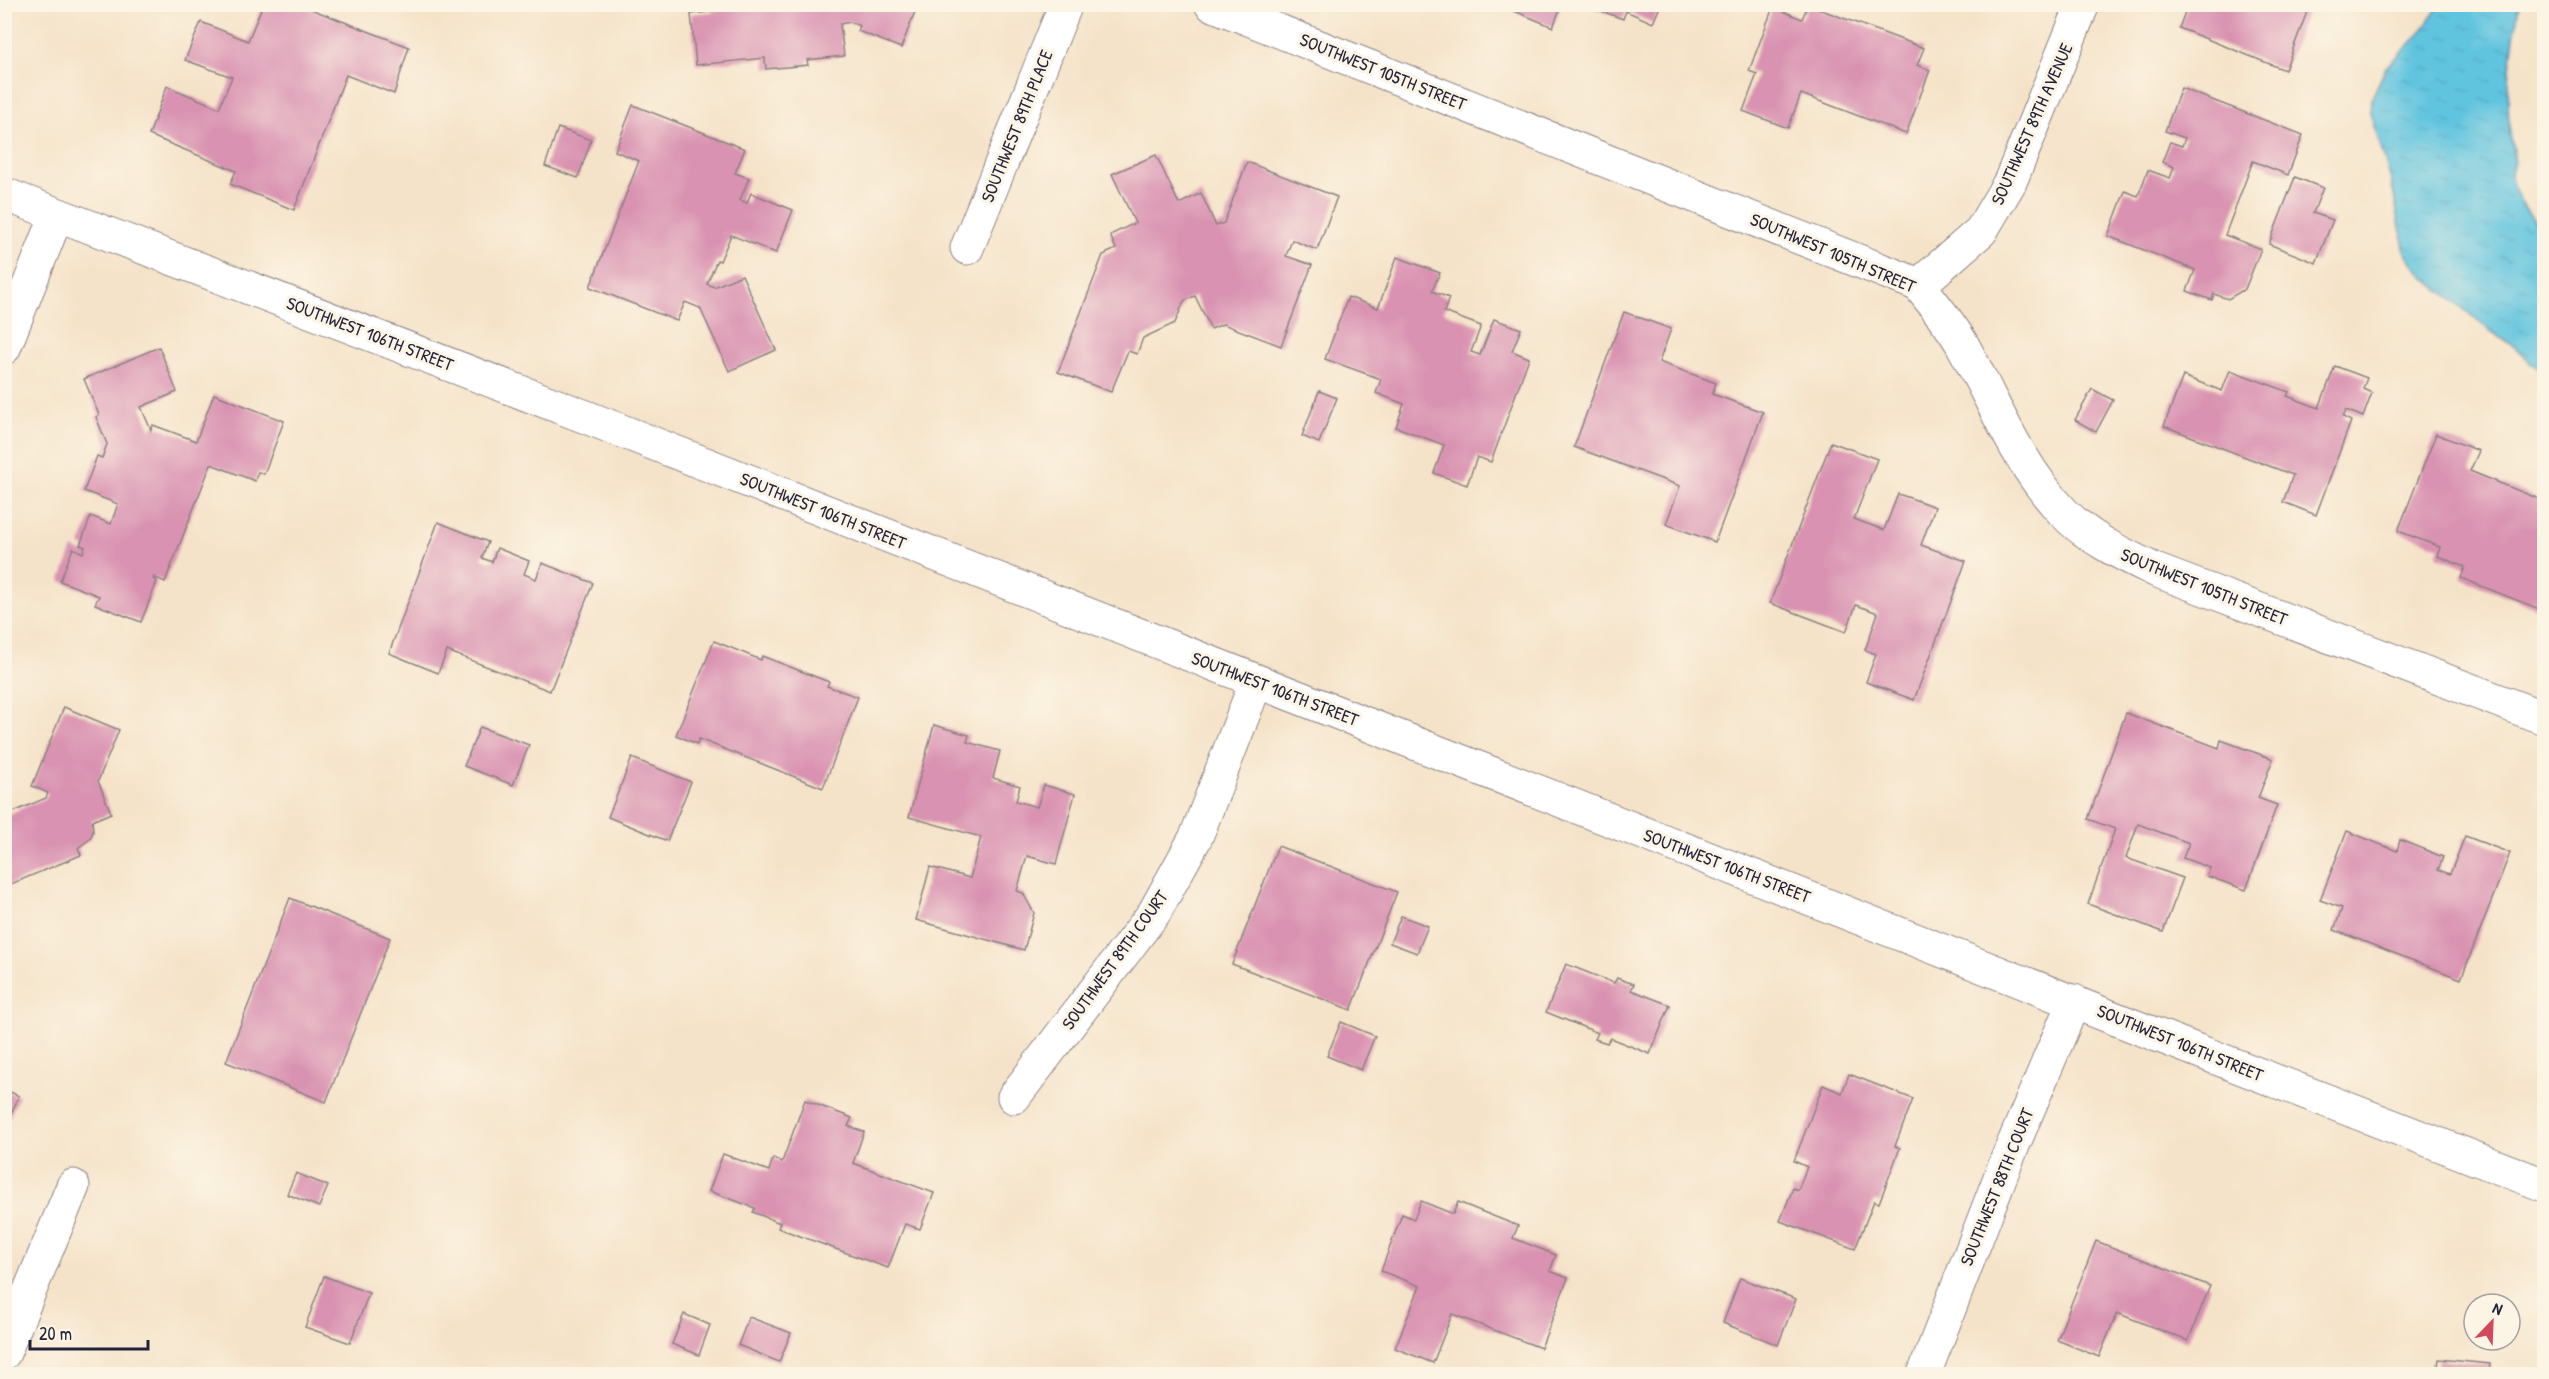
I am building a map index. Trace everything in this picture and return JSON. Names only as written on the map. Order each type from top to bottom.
[{"type":"street","name":"SOUTHWEST 89TH PLACE","points":[[967,248],[1066,4]]},
{"type":"street","name":"SOUTHWEST 105TH STREET","points":[[1211,4],[1919,285],[1960,341],[2026,464],[2043,489],[2064,513],[2109,548],[2155,570],[2544,718]]},
{"type":"street","name":"SOUTHWEST 89TH AVENUE","points":[[1919,285],[1981,231],[1996,209],[2024,150],[2083,4]]},
{"type":"street","name":"SOUTHWEST 106TH STREET","points":[[4,194],[597,422],[2544,1185]]},
{"type":"street","points":[[4,348],[57,214]]},
{"type":"street","name":"SOUTHWEST 89TH COURT","points":[[1014,1097],[1154,913],[1196,837],[1256,682]]},
{"type":"street","name":"SOUTHWEST 88TH COURT","points":[[1924,1374],[2006,1162],[2073,1001]]},
{"type":"street","points":[[4,1353],[73,1186]]},
{"type":"water","points":[[2440,5],[2519,5],[2508,99],[2514,159],[2511,175],[2515,190],[2523,205],[2544,229],[2544,370],[2531,363],[2515,347],[2492,332],[2424,277],[2405,253],[2391,180],[2370,113],[2371,100],[2386,67],[2417,37]]},
{"type":"building","points":[[263,4],[298,4],[409,47],[394,94],[346,75],[294,210],[230,184],[236,171],[149,135],[167,86],[219,108],[232,77],[185,60],[201,22],[248,41]]},
{"type":"building","points":[[726,4],[918,4],[901,48],[858,31],[860,26],[850,22],[840,24],[844,56],[807,60],[808,65],[766,69],[765,58],[696,65],[691,14],[726,10]]},
{"type":"building","points":[[1509,4],[1562,4],[1553,27],[1507,8]]},
{"type":"building","points":[[1661,4],[1653,23],[1626,11],[1623,19],[1585,5]]},
{"type":"building","points":[[2188,4],[2310,4],[2285,70],[2179,28]]},
{"type":"building","points":[[1808,5],[1924,48],[1917,65],[1930,70],[1906,134],[1801,94],[1788,128],[1743,111],[1757,74],[1749,71],[1773,7],[1802,19]]},
{"type":"building","points":[[2181,88],[2303,135],[2288,175],[2253,161],[2225,235],[2261,249],[2245,289],[2228,299],[2214,294],[2212,300],[2187,291],[2195,270],[2108,236],[2125,191],[2138,196],[2148,170],[2170,178],[2174,167],[2162,162],[2170,142],[2182,146],[2185,138],[2165,131]]},
{"type":"building","points":[[633,105],[745,149],[735,173],[749,178],[740,200],[747,203],[751,193],[793,210],[776,253],[731,235],[707,284],[714,287],[742,275],[776,350],[729,371],[700,308],[685,302],[677,321],[590,287],[639,161],[615,151]]},
{"type":"building","points":[[558,128],[591,140],[578,178],[545,166]]},
{"type":"building","points":[[1156,155],[1179,204],[1201,193],[1216,226],[1224,223],[1247,162],[1337,197],[1317,250],[1292,240],[1286,256],[1312,265],[1281,346],[1223,324],[1211,329],[1195,296],[1184,301],[1175,323],[1143,338],[1137,354],[1128,351],[1111,392],[1058,372],[1103,255],[1116,249],[1110,235],[1135,223],[1112,174]]},
{"type":"building","points":[[2295,177],[2323,188],[2313,213],[2333,220],[2316,263],[2269,244]]},
{"type":"building","points":[[1397,257],[1440,273],[1432,291],[1449,298],[1444,312],[1481,326],[1471,352],[1480,355],[1494,319],[1521,329],[1512,351],[1529,358],[1491,462],[1477,457],[1467,485],[1434,473],[1444,445],[1396,427],[1404,404],[1376,393],[1381,379],[1325,359],[1348,297],[1378,308]]},
{"type":"building","points":[[1624,312],[1671,329],[1659,362],[1716,383],[1712,394],[1763,412],[1715,542],[1666,524],[1680,486],[1574,447]]},
{"type":"building","points":[[159,347],[177,392],[141,407],[151,430],[153,425],[196,441],[214,394],[284,421],[264,474],[258,472],[255,481],[211,464],[165,582],[154,577],[153,579],[157,581],[141,622],[95,604],[99,596],[60,581],[73,548],[83,553],[85,547],[80,545],[91,516],[111,524],[118,504],[84,491],[97,456],[102,458],[107,444],[96,417],[99,415],[84,379]]},
{"type":"building","points":[[2335,366],[2367,378],[2363,389],[2372,393],[2363,417],[2346,410],[2343,417],[2351,421],[2316,515],[2283,502],[2293,475],[2164,426],[2183,376],[2222,391],[2230,370],[2289,392],[2287,396],[2319,408]]},
{"type":"building","points":[[2092,389],[2113,400],[2096,432],[2075,420]]},
{"type":"building","points":[[1319,391],[1337,398],[1319,443],[1302,436]]},
{"type":"building","points":[[2436,434],[2479,451],[2470,471],[2544,501],[2544,611],[2461,578],[2465,567],[2437,556],[2440,547],[2398,531]]},
{"type":"building","points":[[1831,442],[1877,459],[1854,519],[1884,530],[1898,494],[1935,507],[1921,545],[1966,561],[1914,700],[1866,682],[1876,654],[1865,650],[1878,613],[1856,605],[1846,632],[1770,603]]},
{"type":"building","points":[[438,522],[488,542],[482,558],[492,562],[497,548],[529,561],[524,574],[536,579],[542,563],[593,583],[550,691],[447,651],[438,673],[389,653]]},
{"type":"building","points":[[714,641],[761,660],[762,656],[829,682],[827,686],[858,697],[823,788],[699,739],[697,744],[676,735]]},
{"type":"building","points":[[64,707],[119,730],[98,781],[111,813],[92,821],[93,832],[90,839],[78,848],[81,855],[4,887],[4,816],[46,798],[48,793],[32,786]]},
{"type":"building","points":[[2126,713],[2219,748],[2221,740],[2273,759],[2258,798],[2277,805],[2246,890],[2207,876],[2210,868],[2183,858],[2189,843],[2138,824],[2126,858],[2183,878],[2163,932],[2088,904],[2115,829],[2088,819]]},
{"type":"building","points":[[934,725],[969,735],[967,742],[1000,751],[993,778],[1020,786],[1016,801],[1037,807],[1044,785],[1075,794],[1056,864],[1027,856],[1017,891],[1023,893],[1034,913],[1024,950],[916,920],[930,867],[970,878],[981,837],[909,817]]},
{"type":"building","points":[[480,727],[529,745],[513,785],[464,766]]},
{"type":"building","points":[[632,758],[691,782],[667,841],[608,817]]},
{"type":"building","points":[[2347,831],[2397,851],[2400,840],[2443,857],[2438,870],[2450,874],[2465,836],[2510,853],[2461,979],[2334,930],[2342,908],[2320,900]]},
{"type":"building","points":[[1278,846],[1397,892],[1351,1010],[1232,964]]},
{"type":"building","points":[[290,898],[390,938],[326,1102],[226,1062]]},
{"type":"building","points":[[1401,916],[1428,926],[1417,953],[1390,943]]},
{"type":"building","points":[[1566,964],[1614,983],[1617,978],[1634,984],[1631,990],[1670,1005],[1650,1054],[1610,1038],[1607,1043],[1595,1039],[1598,1033],[1546,1012]]},
{"type":"building","points":[[1341,1022],[1375,1036],[1361,1070],[1327,1056]]},
{"type":"building","points":[[1849,1074],[1913,1099],[1895,1146],[1900,1148],[1879,1203],[1874,1201],[1855,1249],[1780,1221],[1793,1188],[1798,1190],[1807,1167],[1794,1161],[1823,1085],[1842,1093]]},
{"type":"building","points":[[4,1089],[19,1096],[7,1123],[4,1121]]},
{"type":"building","points":[[805,1100],[852,1118],[848,1126],[864,1132],[853,1163],[934,1193],[920,1229],[905,1224],[888,1268],[778,1228],[780,1223],[753,1212],[755,1208],[709,1191],[723,1154],[769,1171],[773,1158],[782,1162]]},
{"type":"building","points":[[296,1173],[328,1186],[319,1207],[287,1194]]},
{"type":"building","points":[[1421,1201],[1453,1214],[1458,1202],[1518,1226],[1513,1238],[1556,1255],[1550,1271],[1568,1278],[1541,1348],[1452,1314],[1433,1363],[1395,1348],[1420,1286],[1381,1271],[1402,1214],[1414,1219]]},
{"type":"building","points":[[2096,1241],[2210,1286],[2188,1341],[2117,1313],[2099,1357],[2057,1340]]},
{"type":"building","points":[[324,1276],[369,1293],[350,1343],[305,1327]]},
{"type":"building","points":[[1740,1278],[1796,1299],[1778,1345],[1723,1323]]},
{"type":"building","points":[[684,1314],[710,1325],[699,1355],[672,1344]]},
{"type":"building","points":[[749,1317],[791,1333],[779,1362],[738,1345]]},
{"type":"building","points":[[2439,1359],[2490,1364],[2489,1374],[2437,1374]]}]
